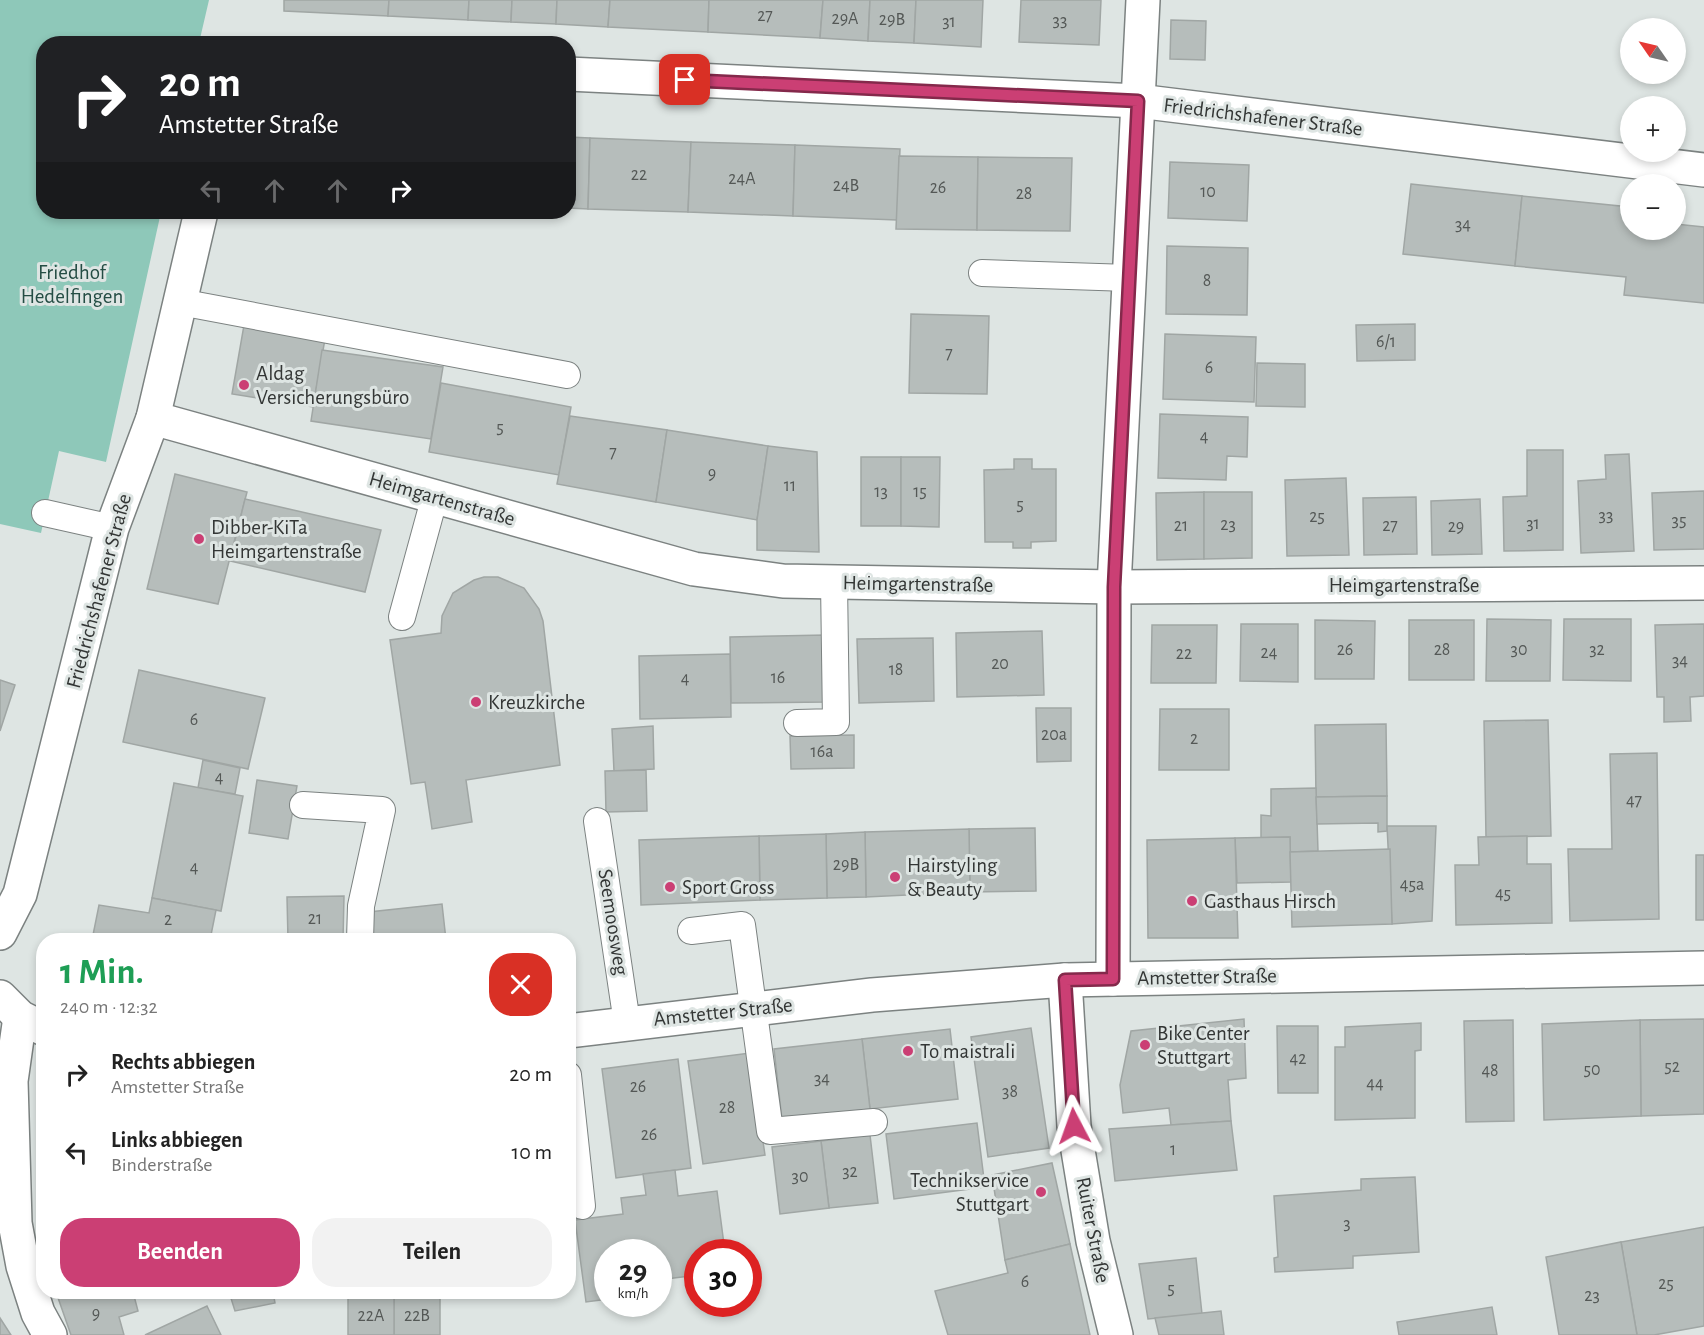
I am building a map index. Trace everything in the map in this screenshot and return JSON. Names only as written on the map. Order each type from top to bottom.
[{"type":"street","points":[[1113,979],[1114,587],[1143,0]]},
{"type":"street","name":"Friedrichshafener Straße","points":[[576,74],[1138,101],[1704,170]]},
{"type":"street","name":"Friedrichshafener Straße","points":[[0,933],[20,894],[112,528],[153,418],[199,219]]},
{"type":"street","name":"Heimgartenstraße","points":[[153,418],[694,569],[783,581],[1114,587],[1704,583]]},
{"type":"street","name":"Amstetter Straße","points":[[576,1030],[873,995],[1065,980],[1704,968]]},
{"type":"street","name":"Ruiter Straße","points":[[1065,980],[1074,1126],[1093,1241],[1116,1335]]},
{"type":"street","points":[[21,1014],[11,1080],[15,1223],[23,1266],[38,1313],[50,1335]]},
{"type":"lane","points":[[982,273],[1129,278]]},
{"type":"lane","points":[[180,302],[567,375]]},
{"type":"lane","points":[[402,617],[435,496]]},
{"type":"lane","points":[[45,513],[112,528]]},
{"type":"lane","points":[[797,723],[836,722],[834,582]]},
{"type":"lane","points":[[303,805],[382,810],[361,906],[360,933]]},
{"type":"lane","name":"Seemoosweg","points":[[597,821],[627,1023]]},
{"type":"lane","points":[[691,931],[742,925],[770,1131],[874,1122]]},
{"type":"lane","points":[[576,1150],[582,1206]]},
{"type":"green space","name":"Friedhof Hedelfingen","points":[[0,0],[209,0],[201,36],[36,36],[36,219],[159,219],[106,462],[59,451],[41,533],[0,524]]},
{"type":"building","points":[[284,0],[389,0],[388,16],[284,11]]},
{"type":"building","points":[[389,0],[469,0],[468,20],[388,16]]},
{"type":"building","points":[[469,0],[512,0],[511,22],[468,20]]},
{"type":"building","points":[[512,0],[557,0],[556,24],[511,22]]},
{"type":"building","points":[[557,0],[610,0],[608,27],[556,24]]},
{"type":"building","points":[[610,0],[709,0],[708,32],[608,27]]},
{"type":"building","points":[[709,0],[823,0],[820,38],[708,32]]},
{"type":"building","points":[[823,0],[870,0],[868,41],[820,38]]},
{"type":"building","points":[[870,0],[916,0],[914,43],[868,41]]},
{"type":"building","points":[[916,0],[983,0],[981,47],[914,43]]},
{"type":"building","points":[[1021,0],[1101,0],[1099,45],[1019,42]]},
{"type":"building","points":[[1171,20],[1206,21],[1205,60],[1170,59]]},
{"type":"building","points":[[576,137],[590,138],[588,209],[576,208]]},
{"type":"building","points":[[590,138],[691,142],[688,212],[588,209]]},
{"type":"building","points":[[691,142],[795,145],[793,216],[688,212]]},
{"type":"building","points":[[795,145],[900,149],[897,220],[793,216]]},
{"type":"building","points":[[899,156],[978,157],[977,230],[896,229]]},
{"type":"building","points":[[978,157],[1072,158],[1070,231],[977,230]]},
{"type":"building","points":[[1170,162],[1249,165],[1247,221],[1168,218]]},
{"type":"building","points":[[1411,184],[1522,196],[1515,266],[1403,254]]},
{"type":"building","points":[[1522,196],[1620,206],[1620,240],[1686,240],[1686,225],[1704,227],[1704,303],[1624,295],[1626,277],[1515,266]]},
{"type":"building","points":[[1167,246],[1248,248],[1247,315],[1166,314]]},
{"type":"building","points":[[911,314],[989,316],[987,394],[909,393]]},
{"type":"building","points":[[1415,324],[1415,360],[1357,361],[1356,325]]},
{"type":"building","points":[[244,325],[325,339],[313,407],[232,394]]},
{"type":"building","points":[[1165,334],[1256,337],[1254,402],[1163,399]]},
{"type":"building","points":[[322,350],[443,367],[431,439],[311,421]]},
{"type":"building","points":[[1257,363],[1305,364],[1305,407],[1256,406]]},
{"type":"building","points":[[441,383],[571,407],[559,475],[429,452]]},
{"type":"building","points":[[1160,414],[1248,417],[1247,457],[1227,456],[1226,480],[1158,478]]},
{"type":"building","points":[[570,416],[667,430],[656,502],[557,484]]},
{"type":"building","points":[[667,430],[768,446],[757,520],[656,502]]},
{"type":"building","points":[[768,446],[817,452],[819,552],[757,550],[757,520]]},
{"type":"building","points":[[1527,450],[1563,450],[1563,550],[1504,551],[1503,497],[1527,496]]},
{"type":"building","points":[[1629,454],[1634,551],[1581,553],[1578,481],[1606,479],[1605,455]]},
{"type":"building","points":[[861,457],[901,457],[901,526],[861,526]]},
{"type":"building","points":[[901,457],[940,457],[939,527],[901,526]]},
{"type":"building","points":[[1014,459],[1032,459],[1032,469],[1056,469],[1056,541],[1031,542],[1031,548],[1013,548],[1013,542],[985,542],[984,470],[1014,469]]},
{"type":"building","points":[[175,474],[247,492],[218,604],[147,589]]},
{"type":"building","points":[[1346,478],[1349,555],[1287,556],[1285,480]]},
{"type":"building","points":[[1704,491],[1704,549],[1654,550],[1652,493]]},
{"type":"building","points":[[1204,492],[1204,559],[1157,560],[1156,493]]},
{"type":"building","points":[[1204,492],[1252,492],[1252,558],[1204,559]]},
{"type":"building","points":[[1416,497],[1417,554],[1364,555],[1363,498]]},
{"type":"building","points":[[245,499],[381,530],[365,592],[230,561]]},
{"type":"building","points":[[1480,499],[1482,554],[1432,555],[1431,501]]},
{"type":"building","name":"Kreuzkirche","points":[[498,577],[524,588],[539,609],[543,621],[560,765],[466,780],[472,822],[432,829],[425,782],[411,784],[390,640],[441,633],[442,616],[453,593],[474,580]]},
{"type":"building","points":[[1487,619],[1551,620],[1550,681],[1486,681]]},
{"type":"building","points":[[1564,619],[1631,619],[1631,681],[1563,680]]},
{"type":"building","points":[[1315,620],[1375,621],[1374,679],[1315,679]]},
{"type":"building","points":[[1409,620],[1474,620],[1474,680],[1409,680]]},
{"type":"building","points":[[1241,624],[1298,624],[1298,682],[1240,681]]},
{"type":"building","points":[[1704,624],[1704,696],[1690,697],[1691,721],[1664,722],[1664,697],[1657,697],[1655,625]]},
{"type":"building","points":[[1152,625],[1217,625],[1216,683],[1151,683]]},
{"type":"building","points":[[1042,631],[1044,695],[957,697],[956,633]]},
{"type":"building","points":[[826,635],[827,702],[731,703],[730,637]]},
{"type":"building","points":[[933,638],[934,701],[859,703],[857,639]]},
{"type":"building","points":[[730,654],[731,717],[640,719],[639,656]]},
{"type":"building","points":[[139,670],[265,698],[248,769],[123,742]]},
{"type":"building","points":[[0,680],[15,685],[0,731]]},
{"type":"building","points":[[1036,708],[1071,708],[1071,761],[1037,762]]},
{"type":"building","points":[[1160,709],[1229,709],[1229,770],[1159,770]]},
{"type":"building","points":[[1548,720],[1551,836],[1486,837],[1484,721]]},
{"type":"building","points":[[1386,724],[1387,796],[1316,797],[1315,725]]},
{"type":"building","points":[[653,726],[654,769],[614,771],[612,729]]},
{"type":"building","points":[[854,735],[854,768],[791,769],[790,736]]},
{"type":"building","points":[[1657,753],[1659,919],[1570,921],[1568,849],[1612,849],[1610,754]]},
{"type":"building","points":[[203,760],[240,768],[235,794],[198,788]]},
{"type":"building","points":[[646,770],[647,811],[606,812],[605,771]]},
{"type":"building","points":[[257,780],[297,786],[288,839],[249,833]]},
{"type":"building","points":[[174,783],[243,796],[221,911],[152,898]]},
{"type":"building","points":[[1316,788],[1318,851],[1290,852],[1290,837],[1261,838],[1261,815],[1271,816],[1271,789]]},
{"type":"building","points":[[1387,796],[1387,831],[1378,832],[1378,823],[1317,824],[1316,797]]},
{"type":"building","points":[[1387,826],[1436,826],[1432,921],[1392,924]]},
{"type":"building","points":[[1035,828],[1036,891],[970,892],[969,829]]},
{"type":"building","points":[[969,829],[970,892],[866,897],[865,832]]},
{"type":"building","points":[[865,832],[866,897],[827,898],[826,834]]},
{"type":"building","points":[[826,834],[827,898],[760,900],[759,836]]},
{"type":"building","points":[[759,836],[760,900],[641,905],[639,840]]},
{"type":"building","points":[[1527,836],[1527,864],[1551,864],[1552,923],[1456,925],[1455,865],[1479,865],[1478,837]]},
{"type":"building","points":[[1290,837],[1291,882],[1237,883],[1235,838]]},
{"type":"building","points":[[1235,838],[1238,938],[1148,938],[1147,840]]},
{"type":"building","points":[[1390,849],[1392,924],[1292,927],[1290,852]]},
{"type":"building","points":[[1696,855],[1704,855],[1704,920],[1696,920]]},
{"type":"building","points":[[344,896],[343,933],[288,933],[287,897]]},
{"type":"building","points":[[152,898],[216,910],[211,933],[93,933],[99,905],[149,913]]},
{"type":"building","points":[[442,904],[445,933],[372,933],[369,912]]},
{"type":"building","points":[[1244,1019],[1246,1078],[1228,1080],[1231,1121],[1171,1125],[1169,1108],[1123,1113],[1120,1085],[1131,1031]]},
{"type":"building","points":[[1704,1019],[1704,1114],[1641,1116],[1640,1020]]},
{"type":"building","points":[[1513,1020],[1514,1121],[1466,1122],[1464,1021]]},
{"type":"building","points":[[1640,1020],[1641,1116],[1544,1120],[1542,1024]]},
{"type":"building","points":[[1421,1023],[1421,1050],[1415,1051],[1415,1118],[1335,1120],[1335,1047],[1345,1047],[1345,1027]]},
{"type":"building","points":[[1277,1026],[1318,1026],[1318,1093],[1278,1093]]},
{"type":"building","points":[[1031,1028],[1049,1148],[988,1157],[971,1037]]},
{"type":"building","points":[[950,1029],[958,1099],[870,1109],[862,1039]]},
{"type":"building","points":[[862,1039],[870,1109],[782,1120],[774,1049]]},
{"type":"building","points":[[750,1053],[765,1155],[703,1164],[688,1061]]},
{"type":"building","points":[[678,1059],[691,1168],[616,1178],[602,1069]]},
{"type":"building","points":[[1231,1121],[1237,1170],[1115,1181],[1109,1129]]},
{"type":"building","points":[[977,1123],[985,1187],[894,1199],[886,1134]]},
{"type":"building","points":[[870,1135],[878,1203],[829,1208],[821,1141]]},
{"type":"building","points":[[821,1141],[829,1208],[780,1214],[772,1147]]},
{"type":"building","points":[[1052,1163],[1070,1244],[1005,1260],[992,1175]]},
{"type":"building","points":[[675,1170],[678,1196],[717,1191],[723,1239],[684,1239],[684,1277],[672,1278],[672,1239],[594,1239],[594,1301],[586,1302],[576,1220],[623,1214],[621,1198],[646,1195],[643,1174]]},
{"type":"building","points":[[1415,1177],[1419,1252],[1353,1256],[1353,1268],[1275,1272],[1274,1258],[1278,1257],[1274,1196],[1361,1190],[1361,1179]]},
{"type":"building","points":[[1704,1227],[1704,1326],[1654,1335],[1637,1335],[1621,1242]]},
{"type":"building","points":[[1621,1242],[1637,1335],[1559,1335],[1546,1257]]},
{"type":"building","points":[[1070,1244],[1090,1335],[948,1335],[935,1291],[1008,1273],[1005,1260]]},
{"type":"building","points":[[1196,1258],[1202,1314],[1148,1319],[1139,1264]]},
{"type":"building","points":[[58,1299],[135,1299],[138,1311],[119,1317],[124,1335],[71,1335]]},
{"type":"building","points":[[231,1299],[274,1299],[275,1303],[235,1311]]},
{"type":"building","points":[[348,1299],[394,1299],[394,1335],[348,1335]]},
{"type":"building","points":[[394,1299],[440,1299],[440,1335],[394,1335]]},
{"type":"building","points":[[207,1306],[221,1335],[145,1335]]},
{"type":"building","points":[[1492,1307],[1497,1335],[1399,1335],[1397,1322]]},
{"type":"building","points":[[1221,1311],[1224,1335],[1159,1335],[1155,1318]]},
{"type":"building","points":[[0,1318],[11,1335],[0,1335]]},
{"type":"place","name":"Aldag Versicherungsbüro","points":[[244,385]]},
{"type":"place","name":"Dibber-KiTa Heimgartenstraße","points":[[199,539]]},
{"type":"place","name":"Kreuzkirche","points":[[476,702]]},
{"type":"place","name":"Hairstyling & Beauty","points":[[895,877]]},
{"type":"place","name":"Sport Gross","points":[[670,887]]},
{"type":"place","name":"Gasthaus Hirsch","points":[[1192,901]]},
{"type":"place","name":"Bike Center Stuttgart","points":[[1145,1045]]},
{"type":"place","name":"To maistrali","points":[[908,1051]]},
{"type":"place","name":"Technikservice Stuttgart","points":[[1041,1192]]},
{"type":"route","points":[[685,80],[1033,98],[1138,101],[1114,587],[1113,979],[1065,980],[1074,1126]]}]
